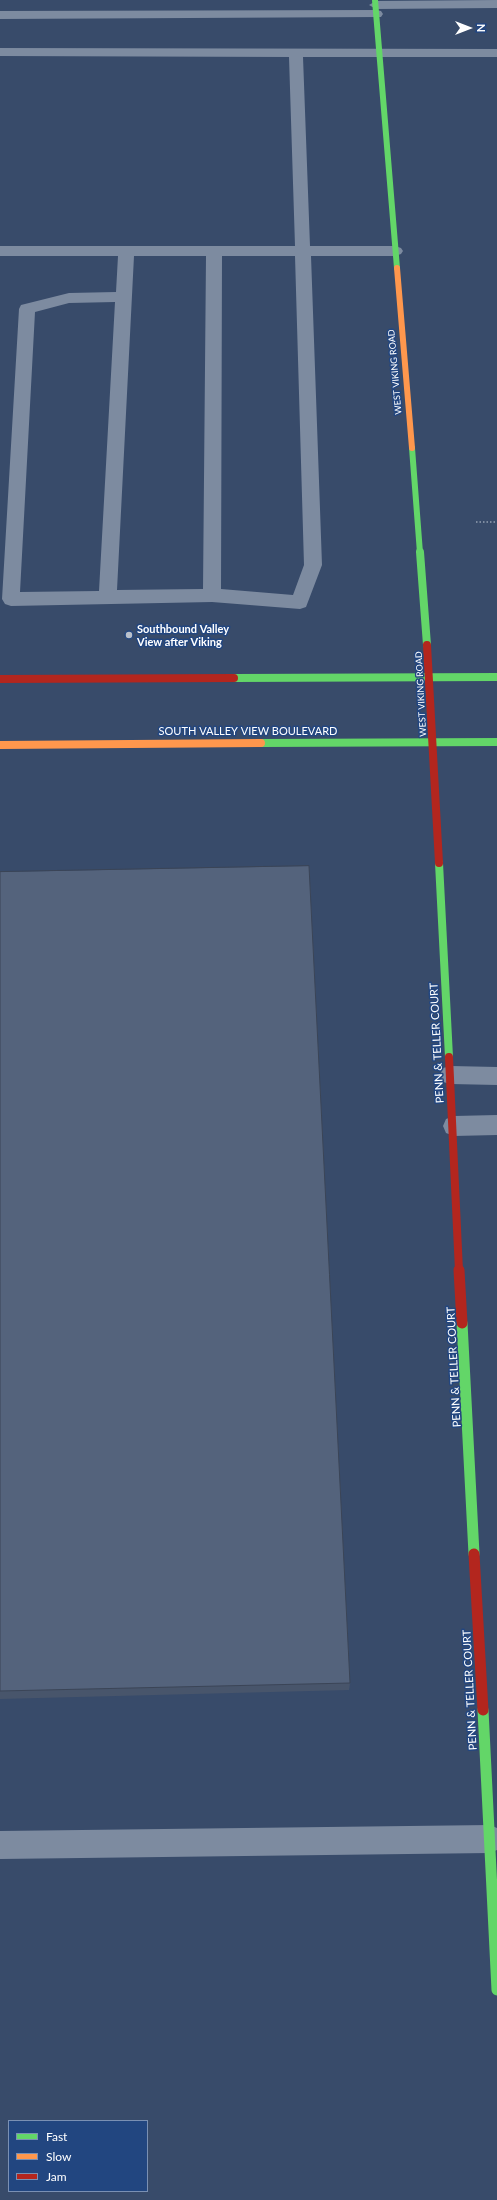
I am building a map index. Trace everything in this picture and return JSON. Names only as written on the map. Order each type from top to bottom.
[{"type":"street","name":"WEST VIKING ROAD","points":[[376,6],[434,742]]},
{"type":"street","points":[[1,677],[497,677]]},
{"type":"street","name":"PENN & TELLER COURT","points":[[434,742],[497,1990]]},
{"type":"street","name":"SOUTH VALLEY VIEW BOULEVARD","points":[[0,745],[497,742]]},
{"type":"lane","points":[[0,15],[497,4]]},
{"type":"lane","points":[[0,52],[380,54],[497,53]]},
{"type":"lane","points":[[124,297],[69,298],[27,309],[11,599],[212,595],[300,602],[313,565],[296,53]]},
{"type":"lane","points":[[0,251],[395,251]]},
{"type":"lane","points":[[108,597],[126,251]]},
{"type":"lane","points":[[212,595],[214,251]]},
{"type":"lane","points":[[451,1075],[497,1076]]},
{"type":"lane","points":[[454,1126],[497,1125]]},
{"type":"lane","points":[[0,1845],[490,1839]]},
{"type":"path","points":[[476,522],[497,522]]},
{"type":"building","points":[[309,866],[350,1683],[0,1691],[0,872]]},
{"type":"traffic: fast","points":[[375,0],[397,268]]},
{"type":"traffic: fast","points":[[412,448],[427,645]]},
{"type":"traffic: fast","points":[[234,678],[497,677]]},
{"type":"traffic: fast","points":[[261,743],[497,742]]},
{"type":"traffic: fast","points":[[439,863],[449,1057]]},
{"type":"traffic: fast","points":[[462,1323],[474,1554]]},
{"type":"traffic: fast","points":[[483,1710],[497,1990]]},
{"type":"traffic: slow","points":[[397,268],[412,448]]},
{"type":"traffic: slow","points":[[0,745],[261,743]]},
{"type":"traffic: jam","points":[[427,645],[439,863]]},
{"type":"traffic: jam","points":[[0,679],[234,678]]},
{"type":"traffic: jam","points":[[449,1057],[462,1323]]},
{"type":"traffic: jam","points":[[474,1554],[483,1710]]},
{"type":"place","name":"Southbound Valley View after Viking","points":[[129,635]]}]
